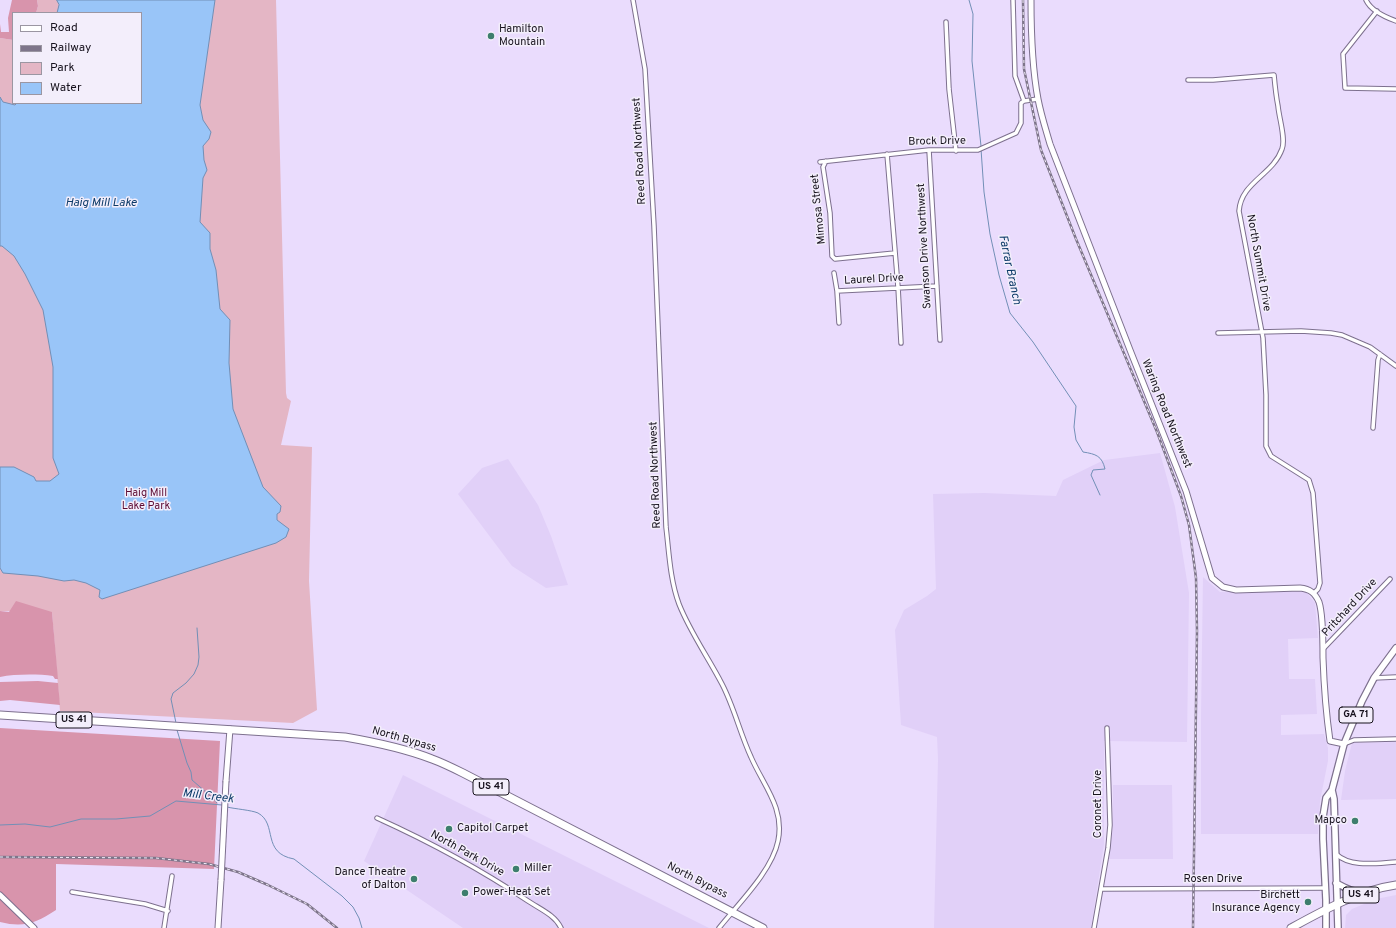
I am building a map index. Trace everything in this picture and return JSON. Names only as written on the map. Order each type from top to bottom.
[{"type":"highway","name":"North Bypass","points":[[0,715],[345,737],[385,745],[433,759],[463,773],[763,928]]},
{"type":"highway","name":"US 41","points":[[1292,928],[1326,910],[1364,894],[1396,885]]},
{"type":"main road","name":"GA 71","points":[[1326,910],[1323,817],[1326,798],[1332,790],[1344,744],[1362,701],[1374,678],[1396,648]]},
{"type":"main road","name":"GA 71","points":[[1332,790],[1334,799],[1338,905]]},
{"type":"main road","points":[[1336,883],[1355,892],[1382,888]]},
{"type":"main road","points":[[1338,905],[1338,928]]},
{"type":"main road","points":[[1326,910],[1326,928]]},
{"type":"street","name":"Reed Road Northwest","points":[[633,0],[645,69],[654,226],[666,527],[675,588],[678,602],[686,620],[722,685],[750,755],[772,797],[779,818],[779,831],[775,852],[760,877],[719,928]]},
{"type":"street","points":[[1013,0],[1015,76],[1024,100],[1038,99]]},
{"type":"street","name":"Waring Road Northwest","points":[[1031,0],[1033,52],[1038,99],[1050,144],[1186,491],[1212,578],[1223,587],[1236,590],[1300,588],[1314,593]]},
{"type":"street","points":[[1366,0],[1368,5],[1387,18],[1396,21]]},
{"type":"street","points":[[1377,11],[1343,54],[1345,88],[1396,89]]},
{"type":"street","points":[[946,22],[949,89],[956,150]]},
{"type":"street","name":"North Summit Drive","points":[[1188,80],[1213,80],[1274,75],[1283,148],[1272,166],[1250,185],[1245,192],[1239,206],[1239,211],[1262,332],[1266,395],[1266,446],[1272,456],[1310,480],[1313,493],[1320,583],[1318,589],[1314,593]]},
{"type":"street","name":"Brock Drive","points":[[820,162],[929,150],[978,150],[1016,133],[1021,123],[1021,103],[1024,100]]},
{"type":"street","name":"Swanson Drive Northwest","points":[[929,150],[940,340]]},
{"type":"street","points":[[887,154],[901,343]]},
{"type":"street","name":"Mimosa Street","points":[[826,161],[824,167],[830,213],[832,256],[835,259],[895,253]]},
{"type":"street","points":[[834,273],[839,323]]},
{"type":"street","name":"Laurel Drive","points":[[837,291],[937,286]]},
{"type":"street","points":[[1218,333],[1301,331],[1342,335],[1363,344],[1396,366]]},
{"type":"street","points":[[1373,428],[1378,360],[1380,354]]},
{"type":"street","name":"Pritchard Drive","points":[[1323,649],[1390,579]]},
{"type":"street","points":[[1314,593],[1320,604],[1324,696],[1330,741],[1344,744],[1354,740],[1396,739]]},
{"type":"street","points":[[1374,678],[1396,677]]},
{"type":"street","name":"Coronet Drive","points":[[1094,928],[1102,889],[1110,825],[1107,728]]},
{"type":"street","points":[[218,928],[230,729]]},
{"type":"street","name":"North Park Drive","points":[[377,818],[477,869],[555,919],[561,928]]},
{"type":"street","points":[[1335,854],[1346,861],[1360,863],[1396,862]]},
{"type":"street","points":[[164,928],[168,911],[172,876]]},
{"type":"street","name":"Rosen Drive","points":[[1102,889],[1325,888]]},
{"type":"street","points":[[72,892],[145,904],[168,911]]},
{"type":"street","points":[[0,895],[34,928]]},
{"type":"shaded area","points":[[12,0],[37,0],[38,6],[36,12],[12,12],[12,40],[0,38],[0,24],[1,32],[9,32],[8,18]]},
{"type":"shaded area","points":[[1160,453],[1175,507],[1189,593],[1187,742],[1104,741],[1104,844],[1091,928],[934,928],[938,759],[937,737],[901,725],[895,630],[904,610],[936,589],[933,494],[984,493],[1056,496],[1063,480],[1104,460]]},
{"type":"shaded area","points":[[508,459],[538,505],[551,536],[568,585],[546,588],[512,566],[458,494],[482,468]]},
{"type":"shaded area","points":[[1203,577],[1220,592],[1302,592],[1307,593],[1315,603],[1318,638],[1288,639],[1289,679],[1315,679],[1317,714],[1281,715],[1281,735],[1324,734],[1328,748],[1328,761],[1320,801],[1318,834],[1201,834]]},
{"type":"shaded area","points":[[16,601],[52,612],[58,679],[55,679],[53,676],[34,675],[12,675],[0,677],[0,611],[9,612]]},
{"type":"shaded area","points":[[38,681],[58,683],[60,705],[10,700],[0,701],[0,682]]},
{"type":"shaded area","points":[[0,728],[220,741],[214,869],[56,864],[56,910],[30,923],[8,924],[0,922]]},
{"type":"shaded area","points":[[1396,742],[1396,799],[1341,800],[1345,771],[1352,743]]},
{"type":"shaded area","points":[[403,775],[709,928],[463,928],[364,861]]},
{"type":"shaded area","points":[[1113,785],[1172,785],[1173,859],[1109,859],[1113,827]]},
{"type":"shaded area","points":[[1396,895],[1396,928],[1345,928],[1346,915],[1352,909],[1376,899]]},
{"type":"green space","name":"Haig Mill Lake Park","points":[[37,0],[276,0],[286,393],[287,398],[291,401],[281,445],[312,447],[309,581],[317,710],[293,723],[60,711],[52,612],[0,611],[0,38],[12,40],[12,104],[142,104],[142,12],[36,12],[38,6]]},
{"type":"water","name":"Haig Mill Lake","points":[[57,0],[215,0],[200,105],[203,120],[211,132],[209,139],[203,146],[204,160],[207,170],[203,178],[200,222],[210,233],[210,249],[216,270],[220,309],[230,320],[229,363],[233,409],[263,487],[281,506],[280,512],[277,514],[277,520],[289,529],[286,537],[276,543],[102,599],[99,597],[100,590],[86,583],[74,580],[64,581],[38,576],[3,573],[0,568],[0,467],[14,467],[34,477],[36,481],[50,481],[59,474],[53,458],[53,367],[43,310],[14,256],[0,246],[0,97],[3,102],[15,105],[142,104],[142,12],[57,12],[59,5]]},
{"type":"waterway","name":"Farrar Branch","points":[[969,0],[973,14],[972,61],[981,146]]},
{"type":"waterway","name":"Farrar Branch","points":[[981,149],[984,192],[990,234],[999,275],[1010,313],[1033,342],[1076,406],[1074,427],[1076,440],[1083,452],[1098,456],[1104,465],[1105,469],[1093,470],[1091,475],[1100,495]]},
{"type":"waterway","points":[[176,723],[171,699],[173,693],[186,683],[194,674],[198,665],[199,657],[197,628]]},
{"type":"waterway","points":[[177,730],[191,772],[192,780],[217,803]]},
{"type":"waterway","name":"Mill Creek","points":[[0,825],[25,824],[50,827],[81,819],[116,819],[150,816],[176,801],[222,805]]},
{"type":"waterway","name":"Mill Creek","points":[[227,807],[255,812],[264,818],[273,845],[277,851],[284,856],[294,859],[342,896],[353,907],[362,928]]},
{"type":"railway","points":[[1023,0],[1024,69],[1041,150],[1076,239],[1157,432],[1181,496],[1189,525],[1196,578],[1197,631],[1193,928]]},
{"type":"railway","points":[[0,857],[156,858],[209,864],[238,872],[307,904],[337,928]]},
{"type":"place","name":"Hamilton Mountain","points":[[491,36]]},
{"type":"place","name":"Mapco","points":[[1355,821]]},
{"type":"place","name":"Capitol Carpet","points":[[449,829]]},
{"type":"place","name":"Miller","points":[[516,869]]},
{"type":"place","name":"Dance Theatre of Dalton","points":[[414,879]]},
{"type":"place","name":"Power-Heat Set","points":[[465,893]]},
{"type":"place","name":"Birchett Insurance Agency","points":[[1308,902]]}]
